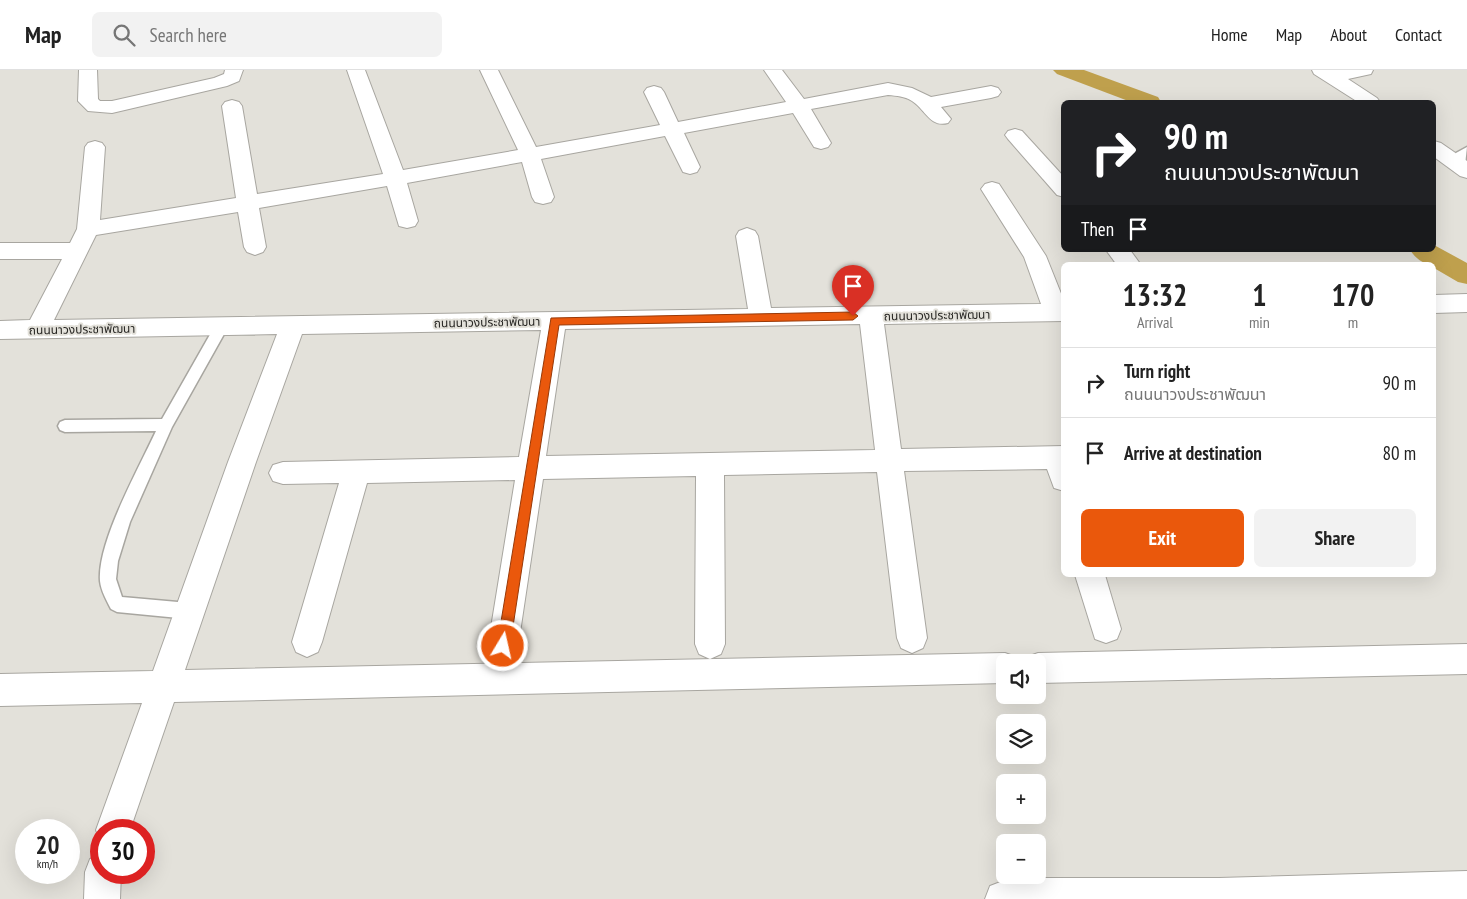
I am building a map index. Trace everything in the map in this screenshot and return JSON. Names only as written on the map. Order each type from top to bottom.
[{"type":"street","points":[[88,70],[88,101],[95,107],[112,107],[220,82],[232,77],[234,70]]},
{"type":"street","points":[[356,70],[395,178],[407,221]]},
{"type":"street","points":[[489,70],[530,155],[544,197]]},
{"type":"street","points":[[773,70],[799,106],[821,143]]},
{"type":"street","points":[[1327,73],[1364,70]]},
{"type":"street","points":[[1327,73],[1367,100]]},
{"type":"street","points":[[88,229],[247,204],[530,155],[888,89],[903,90],[916,94],[928,103],[941,119]]},
{"type":"street","points":[[654,92],[690,167]]},
{"type":"street","points":[[928,103],[991,92]]},
{"type":"street","points":[[232,106],[255,247]]},
{"type":"street","points":[[1015,136],[1061,187]]},
{"type":"street","points":[[37,330],[88,229],[95,146]]},
{"type":"street","points":[[1436,148],[1464,162]]},
{"type":"street","points":[[992,189],[1035,256],[1060,312]]},
{"type":"street","points":[[747,236],[761,318]]},
{"type":"street","points":[[0,251],[77,251]]},
{"type":"street","points":[[1119,252],[1127,262]]},
{"type":"street","points":[[1436,304],[1467,303]]},
{"type":"street","name":"ถนนนาวงประชาพัฒนา","points":[[0,330],[1060,312]]},
{"type":"street","points":[[871,316],[912,638]]},
{"type":"street","points":[[503,646],[554,321]]},
{"type":"street","points":[[116,819],[242,462],[293,325]]},
{"type":"street","points":[[283,473],[890,460],[1061,464]]},
{"type":"street","points":[[710,464],[710,644]]},
{"type":"street","points":[[307,642],[356,472]]},
{"type":"street","points":[[1091,577],[1106,629]]},
{"type":"street","points":[[1046,668],[1467,659]]},
{"type":"street","points":[[0,690],[996,668]]},
{"type":"street","points":[[102,899],[103,884]]},
{"type":"street","points":[[1003,899],[1026,896],[1219,896],[1467,889]]},
{"type":"lane","points":[[189,611],[117,604],[108,581],[111,555],[125,516],[166,425],[221,326]]},
{"type":"lane","points":[[65,426],[166,425]]},
{"type":"waterway","points":[[1064,70],[1145,100]]},
{"type":"waterway","points":[[1427,252],[1467,275]]},
{"type":"route","points":[[503,646],[554,321],[853,316]]}]
